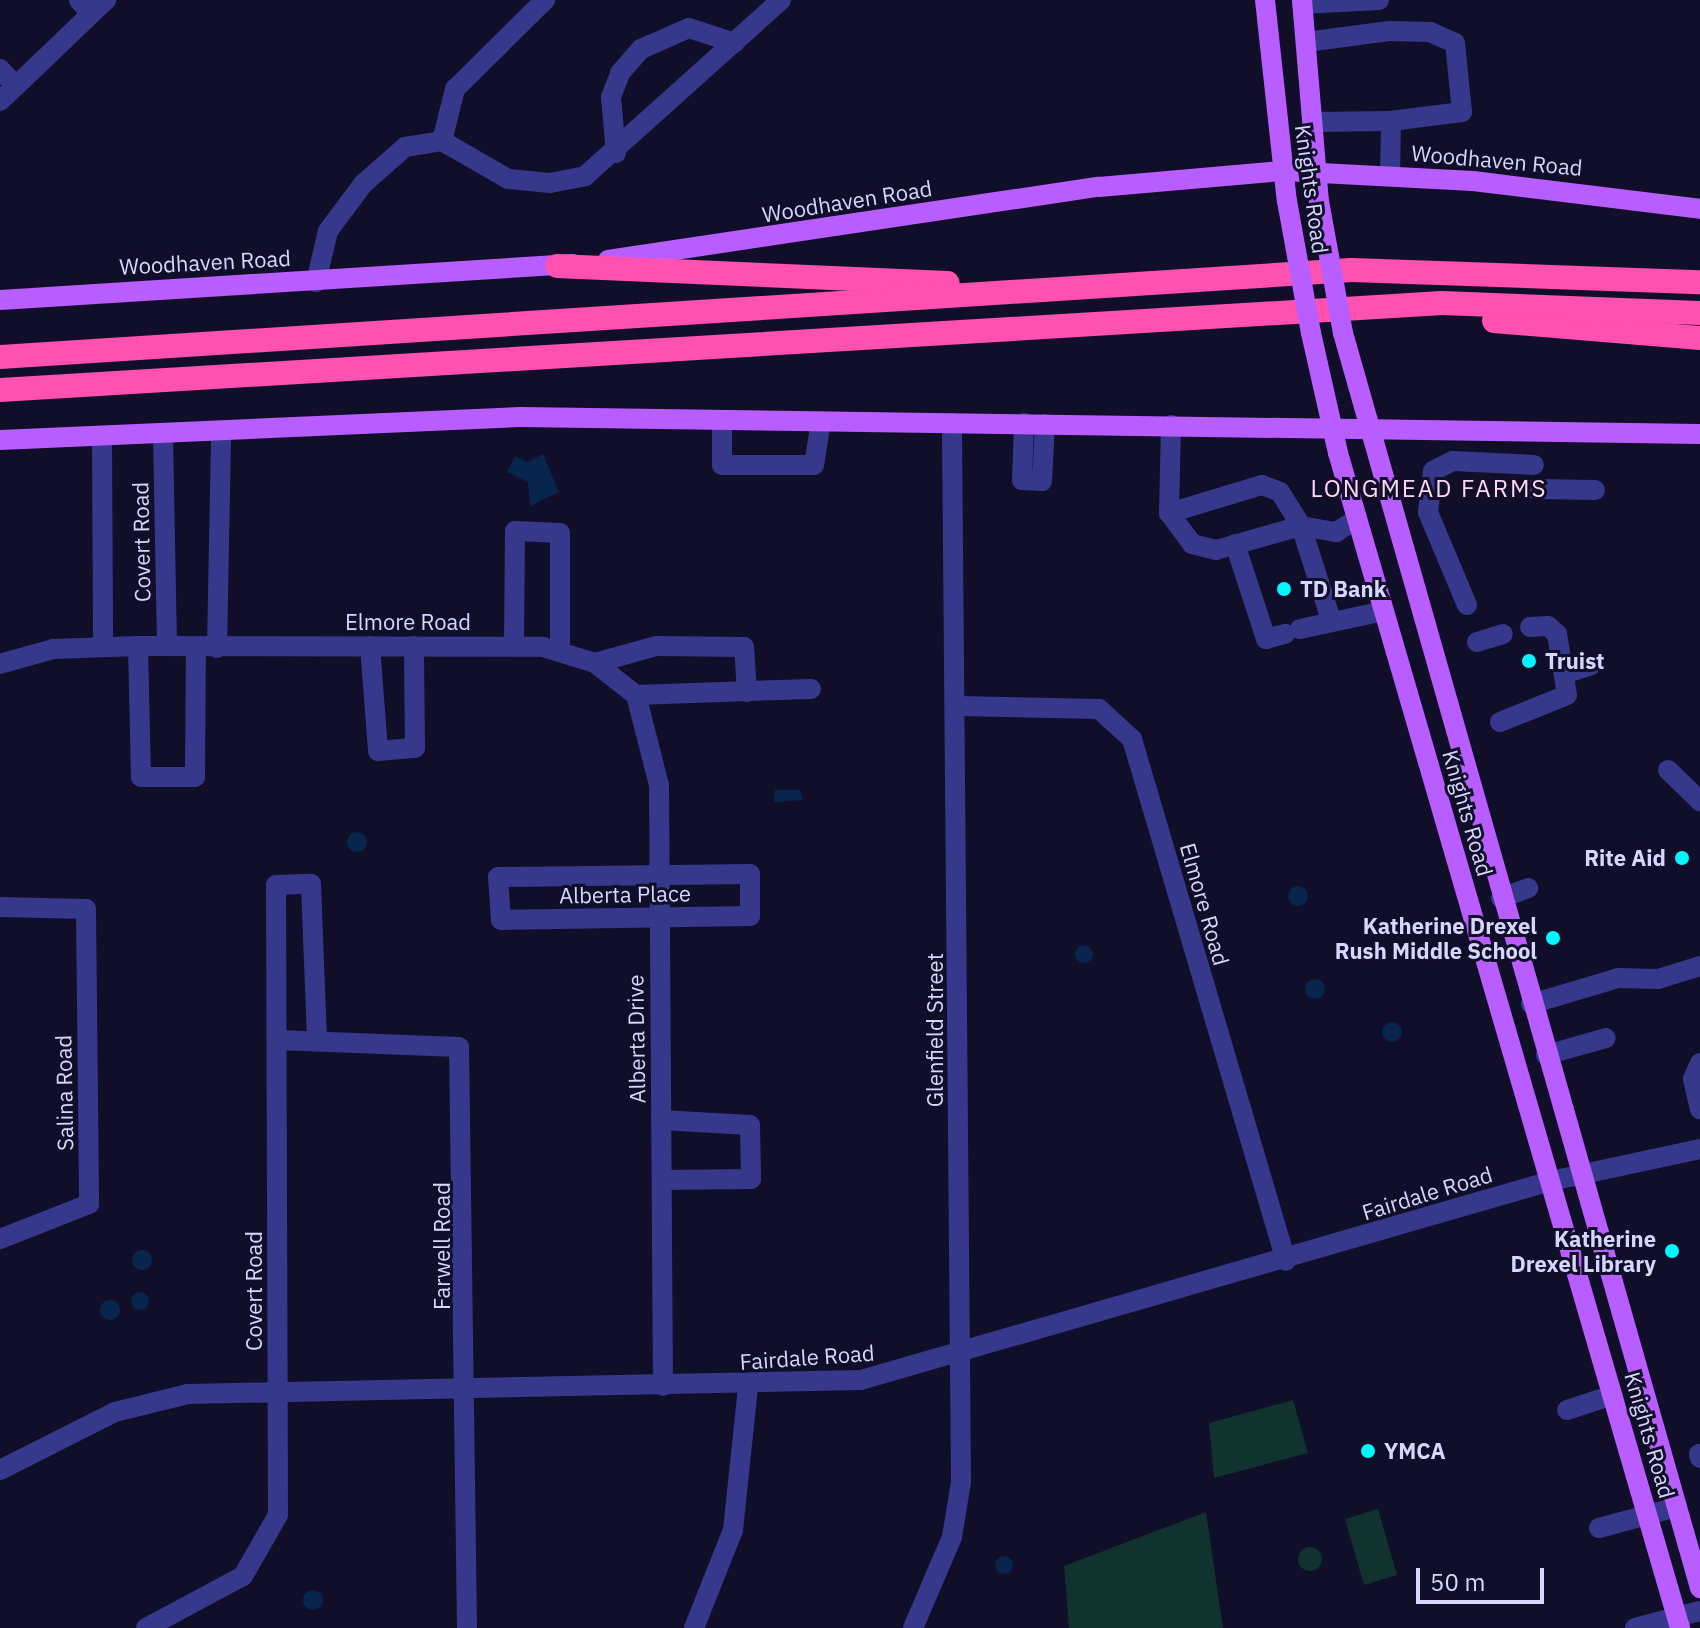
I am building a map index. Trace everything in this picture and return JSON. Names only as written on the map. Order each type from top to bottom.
[{"type":"highway","points":[[557,266],[779,281],[1058,284]]},
{"type":"highway","points":[[0,357],[462,332],[1058,284],[1351,270],[1700,282]]},
{"type":"highway","points":[[0,390],[1442,303],[1700,313]]},
{"type":"highway","points":[[1381,309],[1700,338]]},
{"type":"main road","name":"Knights Road","points":[[1265,0],[1287,201],[1331,428],[1679,1622]]},
{"type":"main road","name":"Knights Road","points":[[1302,2],[1319,201],[1365,431],[1700,1588]]},
{"type":"main road","name":"Woodhaven Road","points":[[0,300],[557,266],[1099,187],[1283,171],[1390,176],[1700,209]]},
{"type":"main road","points":[[0,440],[163,436],[475,418],[1700,434]]},
{"type":"main road","points":[[1382,604],[1411,587]]},
{"type":"main road","points":[[1473,914],[1501,900]]},
{"type":"street","points":[[442,141],[455,89],[545,0]]},
{"type":"street","points":[[316,282],[328,231],[363,184],[405,147],[442,141],[508,179],[550,183],[585,176],[616,153],[781,0]]},
{"type":"street","points":[[1302,2],[1379,0]]},
{"type":"street","points":[[0,101],[92,5]]},
{"type":"street","points":[[616,153],[611,97],[620,73],[641,49],[689,28],[735,43]]},
{"type":"street","points":[[1306,42],[1389,31],[1430,32],[1455,43],[1462,112],[1391,121],[1313,122]]},
{"type":"street","points":[[0,69],[16,86]]},
{"type":"street","points":[[1390,176],[1391,121]]},
{"type":"street","points":[[722,420],[722,465],[814,465],[821,422]]},
{"type":"street","name":"Glenfield Street","points":[[913,1628],[958,1514],[958,706],[952,423]]},
{"type":"street","points":[[1024,423],[1022,480],[1042,481],[1045,424]]},
{"type":"street","points":[[1171,425],[1169,513],[1192,544],[1216,550],[1301,526],[1320,534],[1357,519]]},
{"type":"street","points":[[217,648],[221,432]]},
{"type":"street","name":"Covert Road","points":[[163,436],[167,646]]},
{"type":"street","points":[[102,437],[103,647]]},
{"type":"street","points":[[1467,605],[1428,512],[1433,471],[1453,461],[1534,465]]},
{"type":"street","points":[[1169,513],[1262,485],[1291,503],[1331,620]]},
{"type":"street","points":[[1535,489],[1595,490]]},
{"type":"street","points":[[514,646],[515,531],[560,533],[560,651]]},
{"type":"street","points":[[1235,544],[1266,639],[1382,604]]},
{"type":"street","points":[[1324,598],[1354,605],[1382,604]]},
{"type":"street","points":[[1500,722],[1561,703],[1567,673],[1557,634],[1530,627]]},
{"type":"street","points":[[1477,642],[1503,634]]},
{"type":"street","points":[[138,646],[141,777],[195,777],[196,648]]},
{"type":"street","points":[[370,646],[375,749],[413,750],[414,646]]},
{"type":"street","name":"Elmore Road","points":[[0,664],[53,649],[103,647],[514,646],[560,651],[595,663],[636,695]]},
{"type":"street","points":[[595,663],[656,646],[744,647],[747,692]]},
{"type":"street","points":[[1567,673],[1591,665]]},
{"type":"street","points":[[636,695],[811,689]]},
{"type":"street","name":"Alberta Drive","points":[[636,695],[657,763],[663,1386]]},
{"type":"street","name":"Elmore Road","points":[[958,706],[1099,709],[1132,739],[1286,1261]]},
{"type":"street","points":[[1668,770],[1700,801]]},
{"type":"street","name":"Alberta Place","points":[[658,874],[750,874],[750,916],[501,920],[498,877],[658,874]]},
{"type":"street","name":"Covert Road","points":[[146,1628],[220,1593],[261,1552],[278,1515],[276,885],[311,884],[317,1041]]},
{"type":"street","points":[[1501,900],[1528,888]]},
{"type":"street","name":"Salina Road","points":[[0,907],[86,909],[89,1204],[0,1239]]},
{"type":"street","points":[[1531,1004],[1618,978],[1658,979],[1700,966]]},
{"type":"street","points":[[1546,1055],[1606,1038]]},
{"type":"street","name":"Farwell Road","points":[[277,1040],[459,1047],[467,1386],[467,1628]]},
{"type":"street","points":[[1700,1063],[1693,1079],[1700,1106]]},
{"type":"street","points":[[661,1120],[750,1125],[751,1179],[662,1180]]},
{"type":"street","name":"Fairdale Road","points":[[3,1462],[115,1412],[188,1394],[279,1387],[748,1387],[861,1380],[959,1356],[1551,1181],[1700,1149]]},
{"type":"street","points":[[694,1628],[733,1530],[748,1387]]},
{"type":"street","points":[[1567,1410],[1613,1395]]},
{"type":"street","points":[[1599,1528],[1677,1507]]},
{"type":"street","points":[[1635,1628],[1679,1622],[1700,1611]]},
{"type":"green space","points":[[1293,1400],[1308,1453],[1214,1478],[1209,1423]]},
{"type":"green space","points":[[1378,1509],[1397,1575],[1364,1585],[1345,1519]]},
{"type":"green space","points":[[1206,1512],[1223,1628],[1069,1628],[1064,1566]]},
{"type":"green space","points":[[1310,1547],[1321,1554],[1322,1559],[1315,1570],[1310,1571],[1299,1564],[1298,1559],[1305,1548]]},
{"type":"water","points":[[543,454],[559,492],[530,506],[528,482],[507,472],[515,456],[527,462]]},
{"type":"water","points":[[775,790],[800,790],[803,800],[774,802]]},
{"type":"water","points":[[353,832],[361,832],[367,842],[361,852],[353,852],[347,846],[347,838]]},
{"type":"water","points":[[1294,886],[1302,886],[1308,896],[1302,906],[1294,906],[1288,900],[1288,892]]},
{"type":"water","points":[[1080,945],[1088,945],[1093,954],[1091,961],[1080,963],[1075,958],[1075,950]]},
{"type":"water","points":[[1315,979],[1322,982],[1325,989],[1322,996],[1315,999],[1308,996],[1305,989],[1308,982]]},
{"type":"water","points":[[1388,1022],[1396,1022],[1402,1032],[1396,1042],[1388,1042],[1382,1036],[1382,1028]]},
{"type":"water","points":[[142,1250],[149,1253],[152,1260],[149,1267],[142,1270],[135,1267],[132,1260],[135,1253]]},
{"type":"water","points":[[140,1292],[149,1301],[140,1310],[131,1301]]},
{"type":"water","points":[[110,1300],[117,1303],[120,1310],[117,1317],[110,1320],[103,1317],[100,1310],[103,1303]]},
{"type":"water","points":[[1000,1556],[1008,1556],[1013,1565],[1011,1572],[1000,1574],[995,1569],[995,1561]]},
{"type":"water","points":[[313,1590],[320,1593],[323,1600],[320,1607],[313,1610],[306,1607],[303,1600],[306,1593]]},
{"type":"place","name":"TD Bank","points":[[1284,589]]},
{"type":"place","name":"Truist","points":[[1529,661]]},
{"type":"place","name":"Rite Aid","points":[[1682,858]]},
{"type":"place","name":"Katherine Drexel Rush Middle School","points":[[1553,938]]},
{"type":"place","name":"Katherine Drexel Library","points":[[1672,1251]]},
{"type":"place","name":"YMCA","points":[[1368,1451]]},
{"type":"district","name":"LONGMEAD FARMS","points":[[1429,489]]}]
